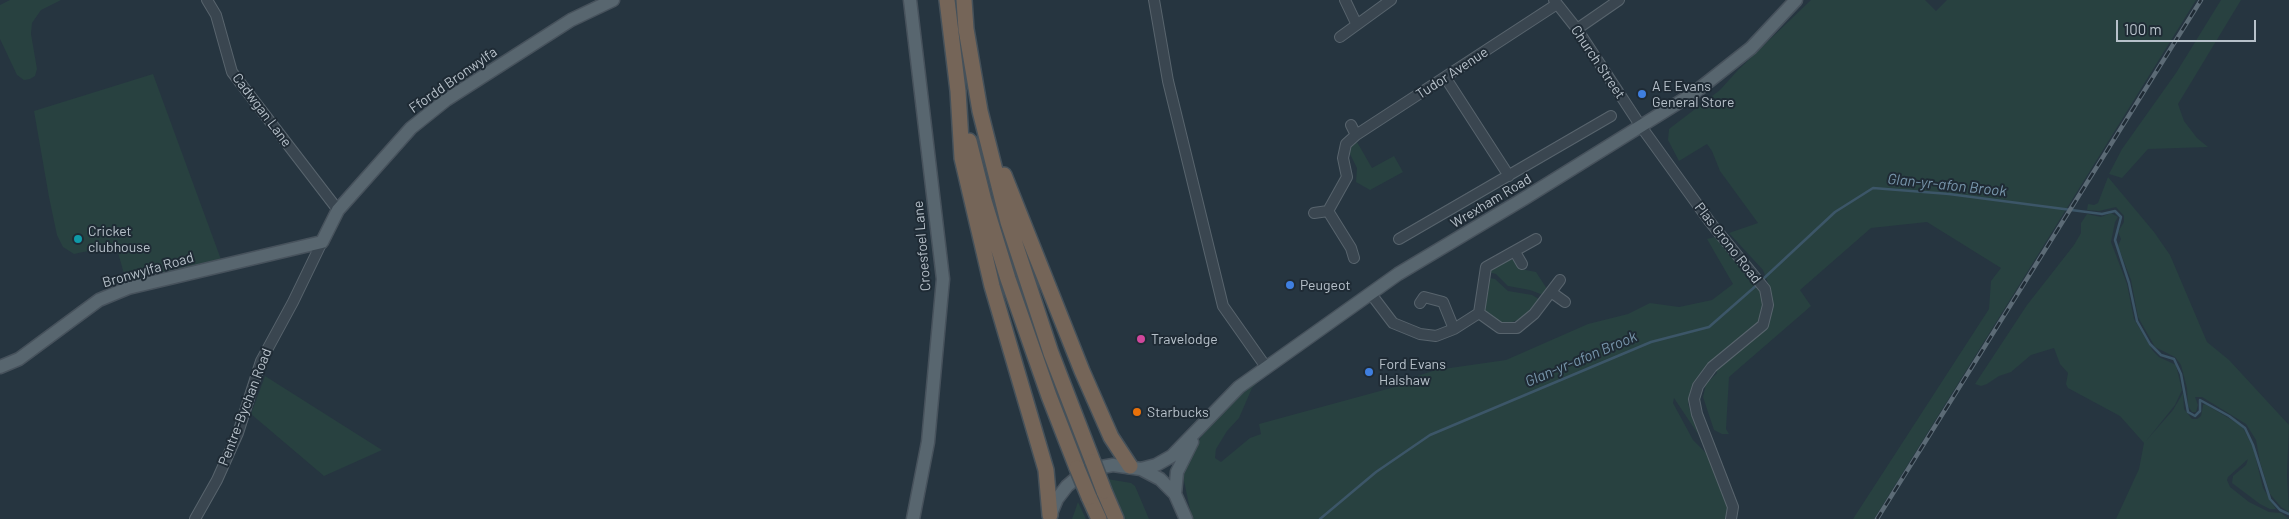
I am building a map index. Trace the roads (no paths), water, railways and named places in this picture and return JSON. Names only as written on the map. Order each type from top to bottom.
[{"type":"highway","points":[[947,0],[958,91],[962,158],[992,286],[1046,470],[1049,517]]},
{"type":"highway","points":[[964,0],[966,29],[980,111],[1008,222],[1033,302],[1092,462],[1116,519]]},
{"type":"highway","points":[[958,91],[972,155],[997,246],[1025,331],[1098,519]]},
{"type":"highway","points":[[980,111],[1032,248],[1111,438],[1136,467]]},
{"type":"main road","name":"Ffordd Bronwylfa","points":[[322,242],[338,210],[411,128],[446,100],[571,20],[613,0]]},
{"type":"main road","name":"Croesfoel Lane","points":[[910,0],[943,279],[928,442],[913,519]]},
{"type":"main road","name":"Wrexham Road","points":[[1136,467],[1165,461],[1239,387],[1398,274],[1694,93],[1752,48],[1796,0]]},
{"type":"main road","name":"Bronwylfa Road","points":[[0,368],[26,355],[99,300],[128,288],[322,242]]},
{"type":"main road","name":"Wrexham Road","points":[[1175,494],[1175,482],[1181,461],[1200,427]]},
{"type":"main road","points":[[1049,517],[1057,500],[1067,486],[1080,475],[1096,468],[1113,465],[1136,467],[1160,479],[1175,494],[1186,519]]},
{"type":"street","name":"Cadwgan Lane","points":[[207,0],[216,15],[232,72],[338,210]]},
{"type":"street","points":[[1154,0],[1168,81],[1223,306],[1266,367]]},
{"type":"street","points":[[1345,0],[1356,23]]},
{"type":"street","points":[[1340,37],[1356,23],[1390,0]]},
{"type":"street","points":[[1577,29],[1619,0]]},
{"type":"street","name":"Church Street","points":[[1556,2],[1577,29],[1640,125]]},
{"type":"street","name":"Tudor Avenue","points":[[1356,136],[1556,2]]},
{"type":"street","points":[[1445,77],[1509,176]]},
{"type":"street","points":[[1399,239],[1509,176],[1591,134],[1611,116]]},
{"type":"street","points":[[1328,211],[1348,177],[1343,158],[1346,144],[1356,136],[1351,125]]},
{"type":"street","name":"Plas Grono Road","points":[[1640,125],[1710,222],[1763,287],[1768,305],[1763,325],[1712,367],[1698,386],[1694,399],[1696,414],[1733,507],[1731,519]]},
{"type":"street","points":[[1314,213],[1328,211]]},
{"type":"street","points":[[1328,211],[1355,250]]},
{"type":"street","points":[[1371,294],[1393,323],[1420,334],[1436,336],[1454,329],[1479,313],[1486,268],[1536,239]]},
{"type":"street","name":"Pentre-Bychan Road","points":[[195,519],[217,480],[238,433],[261,361],[293,302],[322,242]]},
{"type":"street","points":[[1515,252],[1522,264]]},
{"type":"street","points":[[1479,313],[1500,328],[1517,328],[1534,314],[1560,280]]},
{"type":"street","points":[[1551,292],[1565,302]]},
{"type":"street","points":[[1420,303],[1424,297],[1444,302],[1454,329]]},
{"type":"waterway","name":"Glan-yr-afon Brook","points":[[1762,280],[1835,212],[1873,188],[1949,194],[2102,214],[2115,211],[2121,217],[2115,240],[2129,283],[2137,321],[2150,344],[2161,355],[2174,359],[2181,374],[2188,412],[2195,416],[2200,411],[2200,400],[2229,416],[2245,428],[2253,445],[2270,499],[2280,510],[2289,514]]},
{"type":"waterway","name":"Glan-yr-afon Brook","points":[[1320,519],[1376,472],[1430,435],[1651,342],[1709,327],[1758,284]]},
{"type":"railway","points":[[1877,519],[2201,0]]},
{"type":"place","name":"A E Evans General Store","points":[[1642,94]]},
{"type":"place","name":"Cricket clubhouse","points":[[78,239]]},
{"type":"place","name":"Peugeot","points":[[1290,285]]},
{"type":"place","name":"Travelodge","points":[[1141,339]]},
{"type":"place","name":"Ford Evans Halshaw","points":[[1369,372]]},
{"type":"place","name":"Starbucks","points":[[1137,412]]}]
